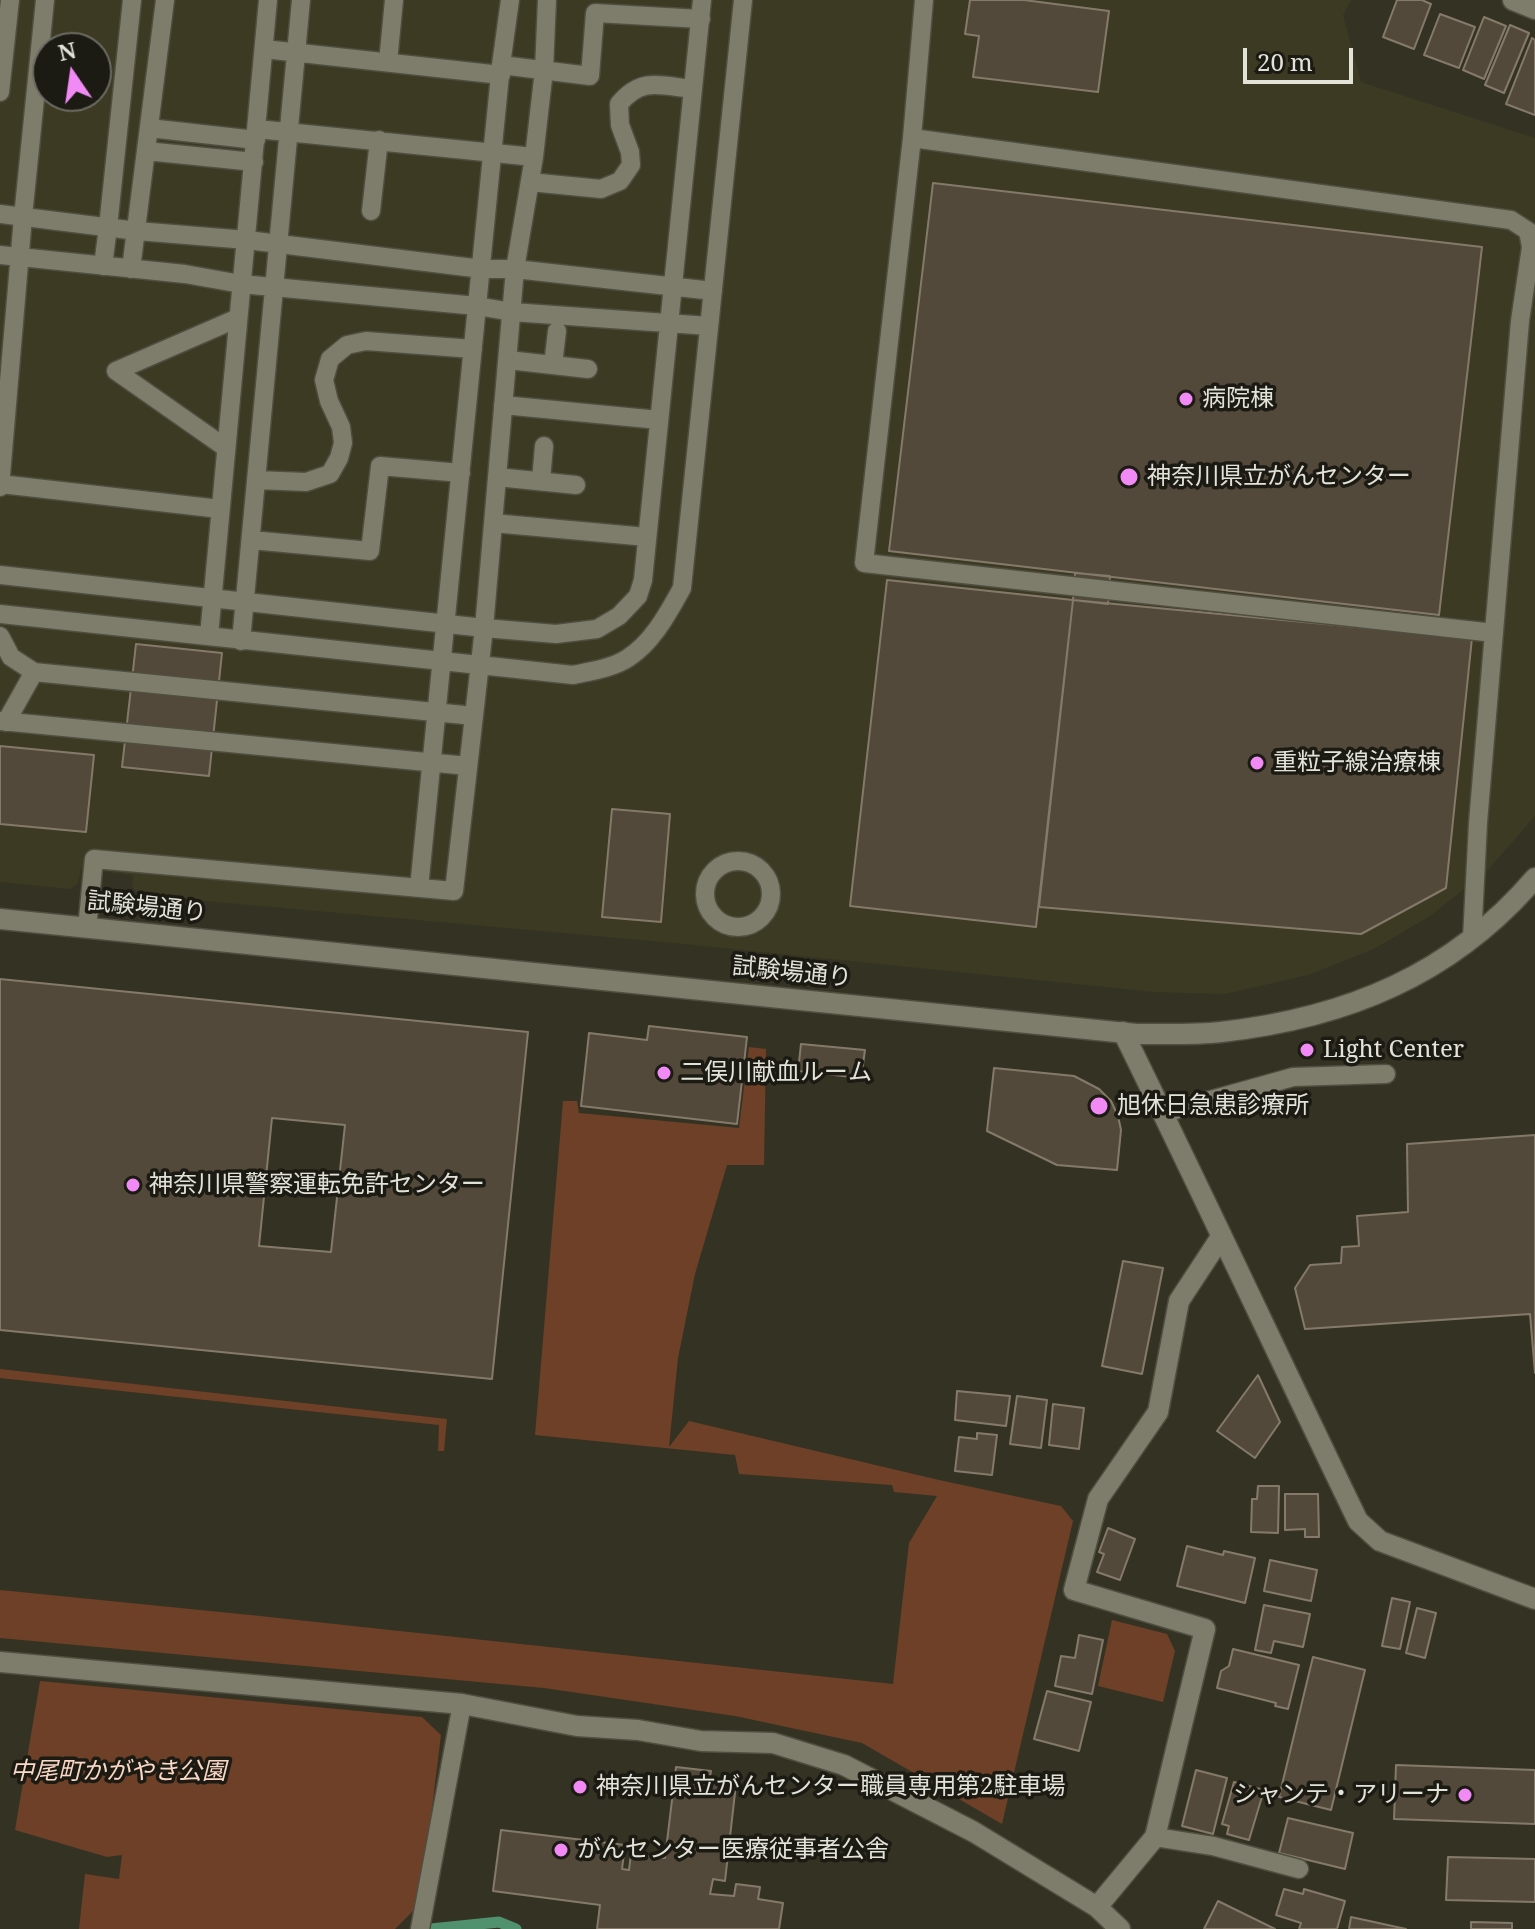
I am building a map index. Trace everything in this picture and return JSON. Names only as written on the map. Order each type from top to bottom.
[{"type":"street","points":[[1513,0],[1535,9]]},
{"type":"street","name":"試験場通り","points":[[0,919],[1136,1034],[1218,1033],[1292,1021],[1361,1002],[1413,979],[1472,939],[1516,900],[1535,878]]},
{"type":"street","points":[[1123,1032],[1358,1521],[1380,1541],[1535,1599]]},
{"type":"street","points":[[1097,1907],[1155,1837],[1205,1629],[1074,1590],[1098,1499],[1158,1412],[1179,1301],[1221,1237]]},
{"type":"street","points":[[0,1662],[462,1704],[577,1726],[638,1730],[701,1741],[773,1743],[844,1765],[974,1832],[1097,1907],[1120,1929]]},
{"type":"lane","points":[[0,92],[10,0]]},
{"type":"lane","points":[[45,0],[0,485],[220,509]]},
{"type":"lane","points":[[103,266],[132,0]]},
{"type":"lane","points":[[131,269],[165,0]]},
{"type":"lane","points":[[209,636],[268,0]]},
{"type":"lane","points":[[241,641],[301,0]]},
{"type":"lane","points":[[388,62],[394,0]]},
{"type":"lane","points":[[419,888],[510,0]]},
{"type":"lane","points":[[87,928],[94,859],[454,891],[484,628],[515,269],[534,157],[544,70],[547,0]]},
{"type":"lane","points":[[0,575],[556,634],[597,629],[619,616],[638,596],[643,580],[702,0]]},
{"type":"lane","points":[[0,614],[573,675],[627,659],[649,639],[682,588],[743,0]]},
{"type":"lane","points":[[924,0],[912,138],[864,563],[1494,633]]},
{"type":"lane","points":[[264,49],[388,62],[544,70],[590,76],[595,13],[701,19]]},
{"type":"lane","points":[[530,182],[601,189],[620,181],[631,165],[630,152],[620,125],[619,104],[629,92],[645,84],[693,89]]},
{"type":"lane","points":[[149,128],[256,134],[289,132],[534,157]]},
{"type":"lane","points":[[912,138],[1511,220],[1528,231],[1531,247],[1520,321],[1478,823],[1472,939]]},
{"type":"lane","points":[[371,211],[379,140]]},
{"type":"lane","points":[[146,151],[254,162]]},
{"type":"lane","points":[[0,214],[482,269],[515,269],[713,291]]},
{"type":"lane","points":[[0,255],[512,312],[709,326]]},
{"type":"lane","points":[[226,448],[116,371],[238,318]]},
{"type":"lane","points":[[553,365],[557,331]]},
{"type":"lane","points":[[256,480],[306,482],[330,474],[343,443],[341,427],[329,401],[324,380],[330,359],[347,345],[366,341],[473,349]]},
{"type":"lane","points":[[508,360],[588,369]]},
{"type":"lane","points":[[503,405],[659,420]]},
{"type":"lane","points":[[541,480],[544,446]]},
{"type":"lane","points":[[251,540],[370,551],[380,466],[461,473]]},
{"type":"lane","points":[[497,477],[576,485]]},
{"type":"lane","points":[[493,523],[647,537]]},
{"type":"lane","points":[[0,636],[11,657],[34,672],[474,716]]},
{"type":"lane","points":[[34,672],[3,721],[468,766]]},
{"type":"lane","points":[[1164,1113],[1293,1077],[1386,1074]]},
{"type":"lane","points":[[421,1922],[462,1704]]},
{"type":"lane","points":[[1155,1837],[1213,1846],[1299,1869]]},
{"type":"shaded area","points":[[0,0],[1351,0],[1343,15],[1361,82],[1535,138],[1535,816],[1487,871],[1430,916],[1374,949],[1308,975],[1225,994],[1154,992],[674,943],[139,895],[132,886],[133,875],[81,869],[78,883],[71,889],[0,882]]},
{"type":"green space","points":[[749,1047],[766,1049],[764,1165],[727,1165],[695,1274],[678,1358],[669,1447],[689,1421],[1061,1506],[1073,1521],[1002,1824],[862,1743],[735,1716],[544,1688],[0,1638],[0,1590],[893,1684],[909,1543],[937,1496],[894,1492],[892,1485],[739,1474],[735,1455],[535,1435],[563,1101],[577,1101],[579,1113],[739,1128]]},
{"type":"green space","points":[[0,1369],[447,1419],[444,1451],[438,1451],[439,1425],[0,1378]]},
{"type":"green space","points":[[1112,1620],[1167,1634],[1175,1651],[1163,1702],[1098,1686]]},
{"type":"green space","name":"中尾町かがやき公園","points":[[40,1681],[422,1717],[441,1735],[424,1873],[414,1910],[395,1929],[79,1929],[85,1874],[119,1879],[122,1855],[107,1857],[15,1830]]},
{"type":"building","points":[[970,0],[1024,0],[1109,11],[1098,92],[973,77],[979,36],[965,34]]},
{"type":"building","points":[[1397,0],[1422,0],[1431,4],[1414,49],[1383,37]]},
{"type":"building","points":[[1440,14],[1475,27],[1459,68],[1424,55]]},
{"type":"building","points":[[1484,17],[1506,26],[1484,79],[1463,70]]},
{"type":"building","points":[[1510,25],[1529,33],[1504,93],[1485,85]]},
{"type":"building","points":[[1532,38],[1535,40],[1535,115],[1506,104]]},
{"type":"building","name":"病院棟","points":[[933,183],[1482,247],[1439,615],[889,551]]},
{"type":"building","points":[[1075,573],[1110,576],[1108,604],[1073,600]]},
{"type":"building","points":[[887,580],[1073,600],[1036,927],[850,906]]},
{"type":"building","name":"重粒子線治療棟","points":[[1073,600],[1472,638],[1446,888],[1361,934],[1039,907]]},
{"type":"building","points":[[136,644],[222,653],[209,776],[122,767]]},
{"type":"building","points":[[0,746],[94,755],[86,832],[0,824]]},
{"type":"building","points":[[612,809],[670,814],[661,922],[602,917]]},
{"type":"building","name":"神奈川県警察運転免許センター","points":[[0,979],[528,1032],[492,1379],[0,1330]],"holes":[[[272,1118],[345,1125],[331,1252],[259,1246]]]},
{"type":"building","name":"二俣川献血ルーム","points":[[649,1026],[747,1037],[737,1124],[581,1106],[589,1033],[647,1040]]},
{"type":"building","points":[[801,1044],[865,1050],[861,1078],[798,1071]]},
{"type":"building","points":[[994,1068],[1074,1076],[1099,1089],[1111,1101],[1118,1116],[1121,1130],[1117,1170],[1057,1165],[987,1131]]},
{"type":"building","points":[[1535,1135],[1535,1373],[1530,1314],[1305,1329],[1295,1288],[1310,1265],[1341,1263],[1342,1247],[1359,1246],[1357,1216],[1408,1212],[1407,1144]]},
{"type":"building","points":[[1123,1261],[1163,1268],[1142,1374],[1102,1366]]},
{"type":"building","points":[[1258,1375],[1280,1422],[1255,1458],[1217,1431]]},
{"type":"building","points":[[957,1391],[1010,1396],[1006,1426],[955,1420]]},
{"type":"building","points":[[1017,1396],[1047,1400],[1041,1448],[1010,1444]]},
{"type":"building","points":[[1053,1404],[1084,1408],[1079,1449],[1049,1445]]},
{"type":"building","points":[[977,1433],[997,1435],[992,1475],[955,1471],[959,1437],[977,1439]]},
{"type":"building","points":[[1258,1486],[1279,1486],[1278,1533],[1251,1532],[1252,1499],[1257,1499]]},
{"type":"building","points":[[1285,1494],[1318,1494],[1319,1537],[1305,1537],[1305,1529],[1285,1530]]},
{"type":"building","points":[[1108,1528],[1135,1539],[1120,1580],[1097,1572],[1104,1554],[1099,1552]]},
{"type":"building","points":[[1187,1546],[1223,1555],[1224,1551],[1255,1558],[1245,1603],[1177,1586]]},
{"type":"building","points":[[1270,1560],[1317,1570],[1311,1601],[1264,1591]]},
{"type":"building","points":[[1392,1598],[1410,1602],[1400,1649],[1382,1646]]},
{"type":"building","points":[[1264,1605],[1310,1614],[1303,1647],[1274,1641],[1271,1653],[1255,1650]]},
{"type":"building","points":[[1417,1608],[1436,1613],[1425,1658],[1406,1653]]},
{"type":"building","points":[[1079,1635],[1103,1640],[1092,1694],[1055,1686],[1061,1656],[1075,1658]]},
{"type":"building","points":[[1233,1649],[1299,1665],[1288,1709],[1217,1688],[1221,1671],[1229,1666]]},
{"type":"building","points":[[1313,1657],[1365,1670],[1331,1810],[1279,1797]]},
{"type":"building","points":[[1047,1691],[1091,1702],[1079,1751],[1034,1739]]},
{"type":"building","name":"シャンテ・アリーナ","points":[[1396,1765],[1535,1770],[1535,1824],[1394,1819]]},
{"type":"building","name":"がんセンター医療従事者公舎","points":[[676,1767],[711,1771],[709,1781],[736,1784],[725,1881],[713,1879],[710,1894],[734,1896],[736,1884],[760,1887],[758,1899],[783,1903],[779,1929],[597,1929],[600,1905],[493,1891],[501,1830],[625,1845],[622,1869],[629,1870],[631,1854],[665,1858]]},
{"type":"building","points":[[1196,1770],[1227,1778],[1213,1834],[1182,1826]]},
{"type":"building","points":[[1234,1782],[1264,1790],[1249,1840],[1227,1834],[1229,1826],[1222,1824]]},
{"type":"building","points":[[1288,1818],[1353,1833],[1345,1869],[1279,1853]]},
{"type":"building","points":[[1448,1857],[1535,1859],[1535,1902],[1446,1900]]},
{"type":"building","points":[[1284,1889],[1303,1894],[1304,1889],[1345,1901],[1337,1929],[1299,1929],[1301,1923],[1276,1915]]},
{"type":"building","points":[[1218,1901],[1275,1929],[1204,1929]]},
{"type":"building","points":[[1351,1917],[1406,1929],[1349,1929]]},
{"type":"building","points":[[1471,1922],[1512,1923],[1512,1929],[1471,1929]]},
{"type":"waterway","points":[[431,1929],[499,1922],[516,1929]]},
{"type":"place","name":"病院棟","points":[[1186,399]]},
{"type":"place","name":"神奈川県立がんセンター","points":[[1129,477]]},
{"type":"place","name":"重粒子線治療棟","points":[[1257,763]]},
{"type":"place","name":"Light Center","points":[[1307,1050]]},
{"type":"place","name":"二俣川献血ルーム","points":[[664,1073]]},
{"type":"place","name":"旭休日急患診療所","points":[[1099,1106]]},
{"type":"place","name":"神奈川県警察運転免許センター","points":[[133,1185]]},
{"type":"place","name":"神奈川県立がんセンター職員専用第2駐車場","points":[[580,1787]]},
{"type":"place","name":"シャンテ・アリーナ","points":[[1465,1795]]},
{"type":"place","name":"がんセンター医療従事者公舎","points":[[561,1850]]}]
